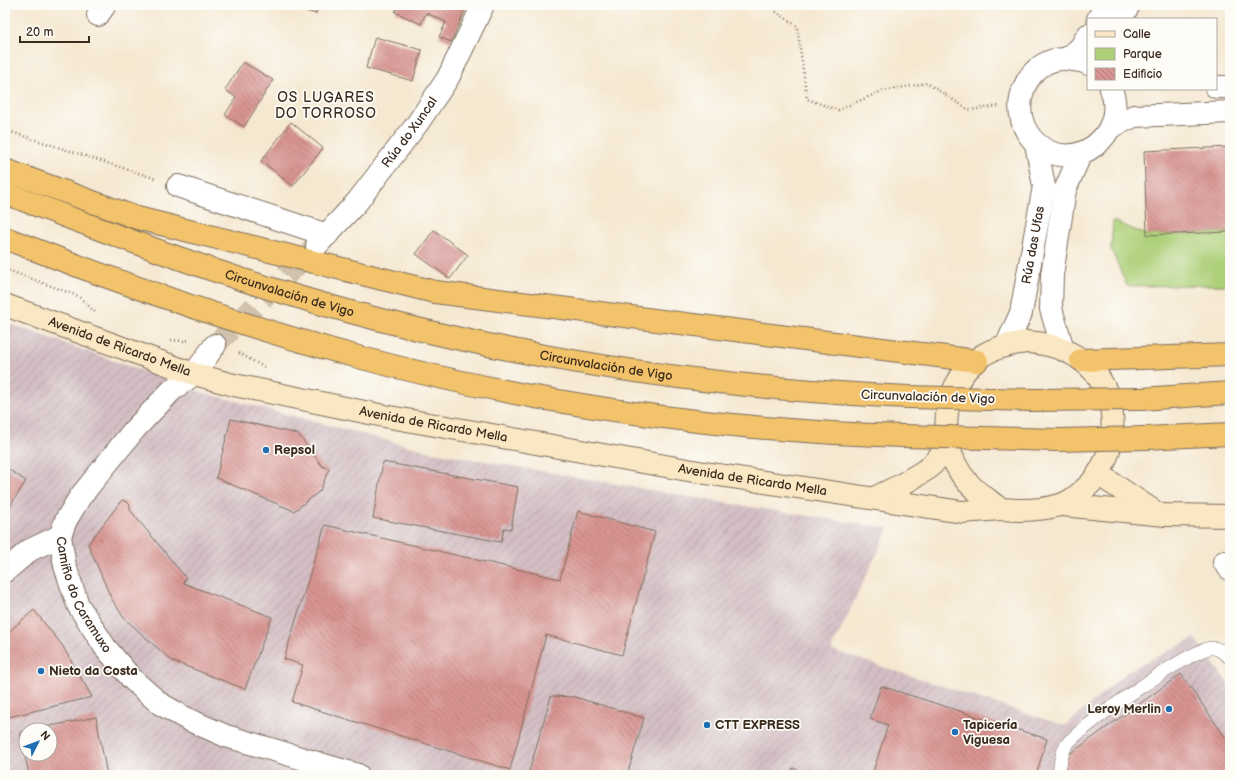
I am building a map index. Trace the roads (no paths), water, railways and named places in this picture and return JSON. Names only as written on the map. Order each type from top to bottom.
[{"type":"highway","points":[[5,170],[137,218],[435,292],[977,361]]},
{"type":"highway","name":"Circunvalación de Vigo","points":[[5,193],[147,248],[257,284],[372,317],[543,355],[648,374],[839,394],[908,397],[1034,400],[1141,399],[1230,393]]},
{"type":"highway","points":[[5,238],[141,289],[255,327],[361,358],[480,386],[600,407],[714,423],[830,434],[1058,440],[1230,434]]},
{"type":"highway","points":[[1072,354],[1230,355]]},
{"type":"main road","name":"Avenida de Ricardo Mella","points":[[5,304],[194,374],[234,385],[384,416],[699,472],[962,512],[1001,509],[1033,510],[1062,505]]},
{"type":"main road","points":[[1001,509],[976,491],[958,471],[948,447],[945,421],[950,395],[964,373],[983,355],[1007,344],[1026,342],[1045,343],[1072,354],[1096,375],[1107,393],[1113,414],[1113,435],[1108,455],[1098,474],[1084,490],[1062,505]]},
{"type":"main road","points":[[874,498],[901,485],[929,468],[948,447]]},
{"type":"main road","points":[[1098,474],[1156,513]]},
{"type":"main road","points":[[1062,505],[1156,513],[1230,516]]},
{"type":"street","name":"Rúa do Xuncal","points":[[178,186],[322,240],[357,202],[417,124],[448,78],[482,5]]},
{"type":"street","points":[[1099,18],[1106,5]]},
{"type":"street","points":[[1122,18],[1129,5]]},
{"type":"street","points":[[1067,59],[1080,48],[1087,38]]},
{"type":"street","name":"Rúa das Ufas","points":[[1072,354],[1051,310],[1052,275],[1065,190],[1081,154],[1065,155],[1050,152],[1036,144],[1026,132],[1020,118],[1019,103],[1024,86],[1034,72],[1049,62],[1067,59],[1087,64]]},
{"type":"street","points":[[1217,87],[1230,87]]},
{"type":"street","points":[[1081,154],[1093,148],[1104,139],[1111,127],[1115,113],[1114,97],[1111,90]]},
{"type":"street","points":[[1111,127],[1134,116],[1230,112]]},
{"type":"street","name":"Rúa das Ufas","points":[[1007,344],[1021,313],[1044,186],[1036,144]]},
{"type":"street","points":[[194,374],[215,345]]},
{"type":"street","name":"Camiño do Caramuxo","points":[[194,374],[172,390],[134,430],[80,498],[66,520],[60,536],[64,566],[78,605],[105,647],[132,679],[159,703],[187,719],[226,736],[358,775]]},
{"type":"street","points":[[5,571],[30,550],[60,536]]},
{"type":"lane","points":[[1059,775],[1061,758],[1068,743],[1108,709],[1179,662],[1210,647],[1220,650],[1230,658]]},
{"type":"tunnel","points":[[215,345],[314,248]]},
{"type":"place","name":"Repsol","points":[[266,450]]},
{"type":"place","name":"Nieto da Costa","points":[[41,671]]},
{"type":"place","name":"Leroy Merlin","points":[[1169,709]]},
{"type":"place","name":"CTT EXPRESS","points":[[707,725]]},
{"type":"place","name":"Tapicería Viguesa","points":[[955,732]]},
{"type":"district","name":"OS LUGARES DO TORROSO","points":[[326,106]]}]
